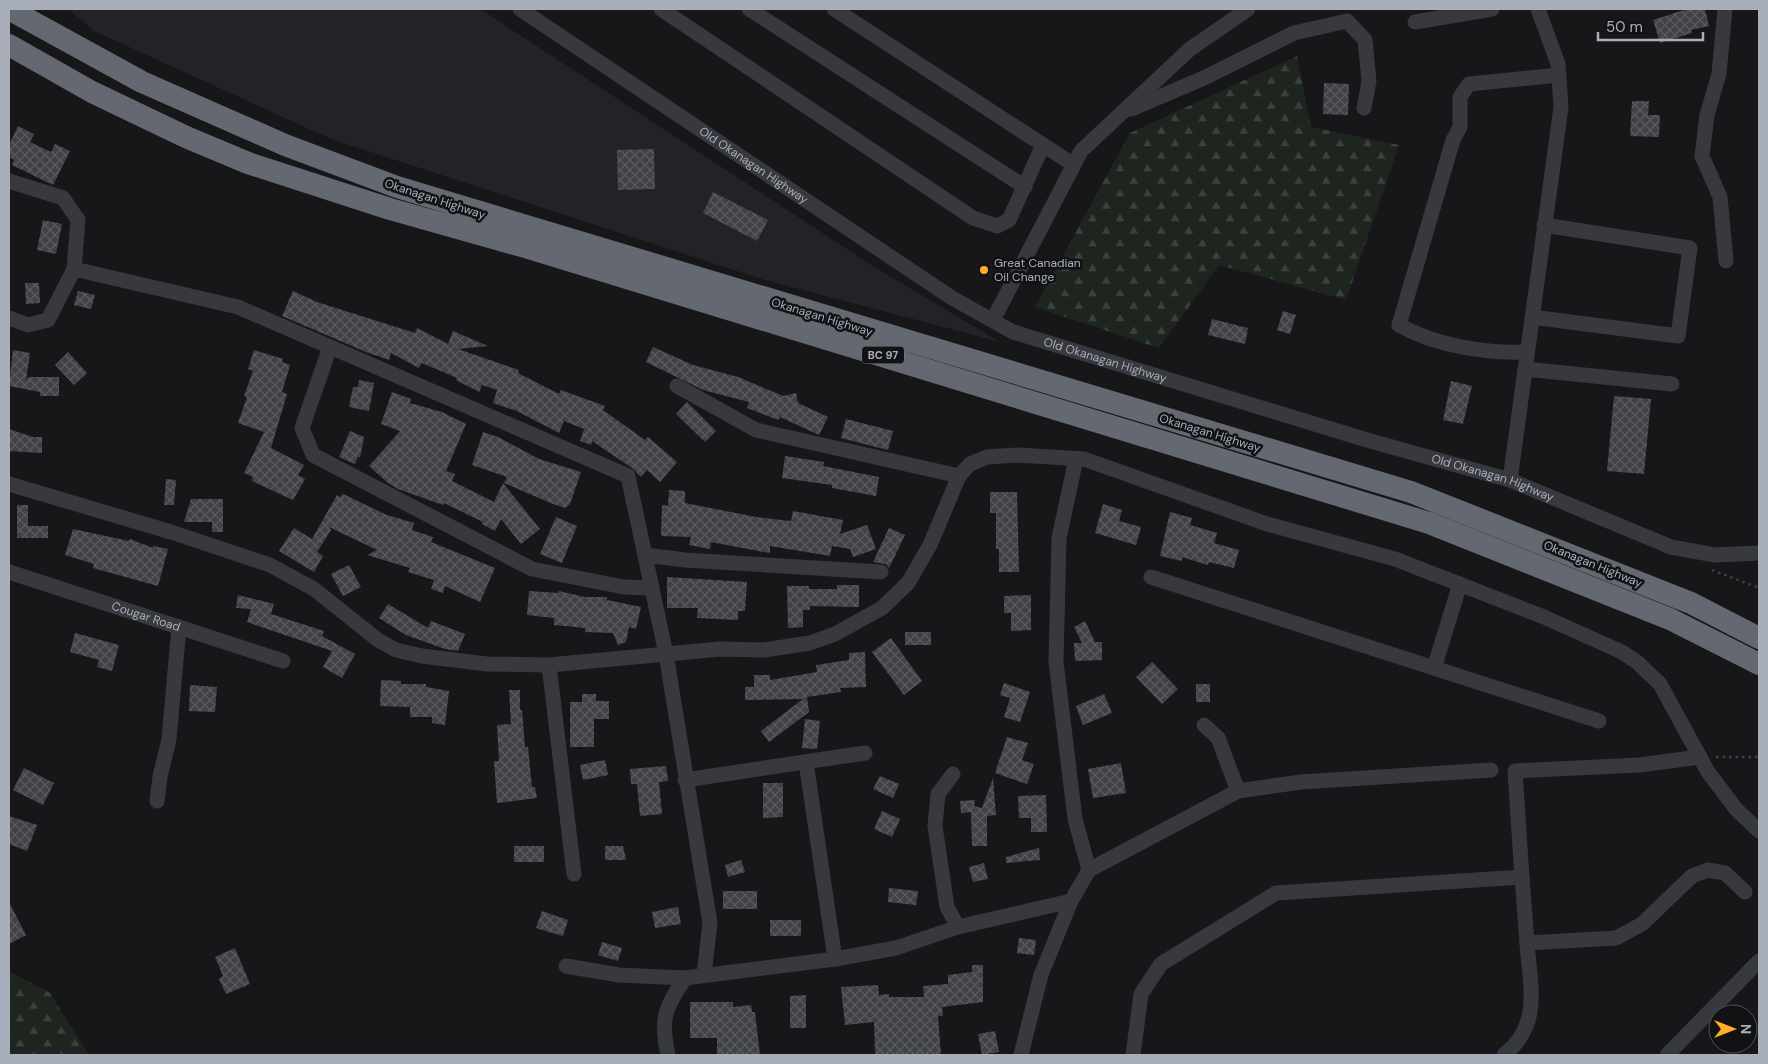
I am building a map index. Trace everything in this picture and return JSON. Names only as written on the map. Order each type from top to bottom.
[{"type":"highway","points":[[26,9],[54,35]]},
{"type":"highway","name":"Okanagan Highway","points":[[9,10],[142,82],[284,145],[397,187],[1411,492],[1691,603],[1759,638]]},
{"type":"highway","points":[[9,28],[54,35]]},
{"type":"highway","name":"Okanagan Highway","points":[[9,45],[92,92],[186,137],[248,163],[390,209],[563,258],[1429,523],[1670,619],[1759,664]]},
{"type":"street","name":"Old Okanagan Highway","points":[[520,9],[952,298],[1013,332],[1358,438],[1510,480],[1672,547],[1715,555],[1759,553]]},
{"type":"street","points":[[661,9],[973,218],[997,226],[1009,220],[1043,145]]},
{"type":"street","points":[[749,9],[1025,187]]},
{"type":"street","points":[[834,9],[1074,166]]},
{"type":"street","points":[[992,320],[1081,151],[1190,49],[1248,9]]},
{"type":"street","points":[[1416,22],[1492,9]]},
{"type":"street","points":[[1510,480],[1561,107],[1558,64],[1538,9]]},
{"type":"street","points":[[1725,9],[1719,74],[1707,115],[1702,156],[1720,197],[1726,260]]},
{"type":"street","points":[[1121,114],[1204,78],[1294,33],[1347,21],[1365,40],[1369,81],[1364,108]]},
{"type":"street","points":[[1527,352],[1499,353],[1477,350],[1412,332],[1399,325],[1453,140],[1460,126],[1460,97],[1469,84],[1559,75]]},
{"type":"street","points":[[9,181],[62,198],[78,220],[74,270],[48,320],[28,325],[9,318]]},
{"type":"street","points":[[1532,317],[1678,336],[1689,257],[1690,248],[1544,225]]},
{"type":"street","points":[[74,270],[238,307],[628,476],[666,654],[710,923],[704,975]]},
{"type":"street","points":[[330,347],[302,428],[313,456],[532,568],[624,587],[652,588]]},
{"type":"street","points":[[1525,369],[1672,384]]},
{"type":"street","points":[[677,386],[756,430],[959,476]]},
{"type":"street","points":[[9,484],[171,532],[270,565],[314,589],[378,640],[396,650],[422,656],[487,664],[549,665],[720,648],[764,650],[810,643],[835,634],[882,608],[908,583],[930,545],[959,476],[970,464],[987,457],[1018,455],[1084,459],[1267,524],[1395,559],[1544,616],[1622,652],[1637,662],[1660,684],[1708,772],[1736,809],[1759,831]]},
{"type":"street","points":[[1076,459],[1059,538],[1056,662],[1075,819],[1089,870]]},
{"type":"street","points":[[645,555],[685,560],[881,572]]},
{"type":"street","name":"Cougar Road","points":[[9,572],[283,661]]},
{"type":"street","points":[[1151,577],[1599,722]]},
{"type":"street","points":[[1434,668],[1460,584]]},
{"type":"street","points":[[157,801],[160,777],[169,739],[179,628]]},
{"type":"street","points":[[549,665],[574,874]]},
{"type":"street","points":[[1204,725],[1218,738],[1238,791]]},
{"type":"street","points":[[686,780],[865,753]]},
{"type":"street","points":[[1504,1055],[1525,1030],[1531,1012],[1516,771],[1639,764],[1700,757]]},
{"type":"street","points":[[806,762],[835,959]]},
{"type":"street","points":[[1021,1055],[1041,975],[1071,901],[1089,870],[1238,791],[1301,782],[1491,770]]},
{"type":"street","points":[[953,774],[938,794],[935,826],[947,907],[958,927]]},
{"type":"street","points":[[1527,943],[1616,938],[1642,924],[1692,876],[1708,870],[1725,873],[1744,892]]},
{"type":"street","points":[[1133,1055],[1141,994],[1161,964],[1276,893],[1522,877]]},
{"type":"street","points":[[566,966],[619,975],[685,978],[835,959],[896,948],[958,927],[1071,901]]},
{"type":"street","points":[[1667,1055],[1759,961]]},
{"type":"street","points":[[668,1055],[663,1032],[668,1003],[685,978]]},
{"type":"path","points":[[1700,757],[1759,757]]},
{"type":"shaded area","points":[[68,9],[480,9],[873,266],[1000,342],[765,280],[331,139],[94,31]]},
{"type":"green space","points":[[1297,56],[1311,127],[1399,145],[1346,300],[1219,265],[1159,348],[1035,307],[1130,133]]},
{"type":"green space","points":[[9,971],[50,993],[89,1055],[9,1055]]},
{"type":"building","points":[[1687,9],[1705,9],[1709,26],[1691,30],[1692,33],[1660,43],[1653,20]]},
{"type":"building","points":[[1324,83],[1349,84],[1348,115],[1323,114]]},
{"type":"building","points":[[1632,101],[1649,101],[1648,115],[1660,115],[1659,137],[1630,136]]},
{"type":"building","points":[[18,126],[34,134],[30,142],[51,152],[55,144],[70,151],[53,185],[12,165],[14,160],[9,157],[9,145]]},
{"type":"building","points":[[654,149],[655,189],[618,190],[617,150]]},
{"type":"building","points":[[713,192],[768,220],[757,241],[703,213]]},
{"type":"building","points":[[43,220],[62,224],[56,254],[37,250]]},
{"type":"building","points":[[25,283],[39,283],[40,303],[26,304]]},
{"type":"building","points":[[78,291],[95,295],[91,309],[74,305]]},
{"type":"building","points":[[293,291],[317,302],[415,333],[417,328],[448,344],[453,331],[488,346],[458,349],[519,370],[518,373],[559,394],[561,390],[605,406],[603,410],[645,440],[648,437],[677,462],[660,482],[647,470],[641,477],[632,468],[592,441],[591,445],[580,441],[584,429],[564,421],[559,433],[517,411],[493,403],[497,390],[482,385],[479,392],[456,380],[457,378],[422,363],[419,368],[391,353],[389,360],[282,316]]},
{"type":"building","points":[[1283,311],[1296,315],[1290,334],[1277,330]]},
{"type":"building","points":[[1212,319],[1248,328],[1245,344],[1208,335]]},
{"type":"building","points":[[653,347],[693,365],[738,377],[783,396],[796,393],[798,403],[828,417],[819,435],[780,417],[778,420],[747,408],[749,402],[703,390],[646,362]]},
{"type":"building","points":[[13,350],[30,353],[26,380],[29,377],[59,377],[59,396],[40,396],[40,392],[9,386]]},
{"type":"building","points":[[254,350],[283,359],[282,362],[290,365],[282,392],[287,394],[271,448],[304,465],[298,475],[305,479],[293,500],[252,481],[253,477],[244,473],[264,432],[238,423],[247,397],[244,396],[253,371],[248,369]]},
{"type":"building","points":[[68,352],[87,373],[74,385],[55,365]]},
{"type":"building","points":[[359,380],[374,383],[369,411],[349,407],[353,387],[358,387]]},
{"type":"building","points":[[1451,381],[1472,386],[1463,424],[1443,420]]},
{"type":"building","points":[[392,392],[411,399],[410,403],[442,412],[466,424],[446,471],[455,474],[452,481],[494,502],[503,483],[540,529],[521,544],[501,519],[495,531],[482,524],[483,522],[444,503],[443,505],[398,489],[388,483],[369,466],[400,431],[381,424]]},
{"type":"building","points":[[1614,396],[1651,399],[1644,474],[1607,471]]},
{"type":"building","points":[[687,402],[716,431],[705,442],[676,414]]},
{"type":"building","points":[[846,419],[893,431],[888,450],[841,438]]},
{"type":"building","points":[[9,429],[33,437],[42,437],[42,453],[9,451]]},
{"type":"building","points":[[350,431],[364,437],[360,458],[358,456],[355,464],[339,457]]},
{"type":"building","points":[[483,432],[498,437],[539,459],[581,472],[570,504],[565,508],[553,504],[504,483],[507,477],[472,465]]},
{"type":"building","points":[[785,456],[824,462],[823,466],[879,477],[876,496],[832,488],[832,485],[782,478]]},
{"type":"building","points":[[166,479],[176,480],[174,505],[164,505]]},
{"type":"building","points":[[669,490],[685,491],[685,503],[756,517],[791,521],[793,511],[843,520],[840,534],[867,525],[876,549],[853,557],[850,549],[832,546],[830,556],[770,546],[770,553],[711,542],[710,549],[689,545],[691,537],[661,536],[662,505],[668,506]]},
{"type":"building","points":[[990,492],[1017,492],[1019,572],[999,572],[999,549],[996,549],[996,513],[990,513]]},
{"type":"building","points":[[343,494],[387,515],[414,523],[412,530],[433,537],[431,542],[495,568],[480,602],[445,586],[443,593],[431,589],[434,580],[408,572],[410,568],[367,555],[377,550],[329,527],[331,530],[317,552],[323,556],[314,572],[279,551],[294,528],[312,539],[337,495],[340,497]]},
{"type":"building","points":[[191,499],[223,499],[223,532],[212,532],[212,522],[184,522]]},
{"type":"building","points":[[1103,504],[1122,510],[1119,521],[1141,527],[1136,545],[1095,533]]},
{"type":"building","points":[[17,505],[28,505],[28,526],[48,526],[48,538],[17,538]]},
{"type":"building","points":[[1170,512],[1192,518],[1190,525],[1217,533],[1214,543],[1239,550],[1234,568],[1209,562],[1208,565],[1182,557],[1182,561],[1160,556]]},
{"type":"building","points":[[556,517],[577,526],[562,563],[540,554]]},
{"type":"building","points":[[889,528],[905,535],[889,568],[886,564],[873,562]]},
{"type":"building","points":[[73,529],[129,541],[130,539],[153,548],[153,546],[168,549],[158,586],[93,568],[94,564],[65,555]]},
{"type":"building","points":[[349,565],[361,587],[343,596],[331,574]]},
{"type":"building","points":[[667,577],[747,582],[745,611],[738,611],[738,620],[697,618],[698,608],[667,608]]},
{"type":"building","points":[[837,585],[859,585],[859,607],[810,606],[810,610],[803,610],[803,627],[788,628],[787,586],[809,586],[809,589],[837,589]]},
{"type":"building","points":[[529,591],[558,593],[559,591],[585,597],[607,597],[607,600],[641,607],[636,629],[629,627],[626,642],[618,645],[613,633],[585,632],[585,628],[554,625],[554,618],[527,615]]},
{"type":"building","points":[[238,595],[274,604],[271,614],[324,631],[322,636],[355,654],[342,678],[323,667],[332,651],[247,622],[251,609],[236,608]]},
{"type":"building","points":[[1031,595],[1031,630],[1011,631],[1011,613],[1004,613],[1004,596]]},
{"type":"building","points":[[388,604],[428,628],[431,621],[465,634],[458,651],[445,649],[406,635],[379,618]]},
{"type":"building","points":[[1085,621],[1095,642],[1102,642],[1102,660],[1075,661],[1074,643],[1082,643],[1074,627]]},
{"type":"building","points":[[905,632],[931,632],[931,645],[905,645]]},
{"type":"building","points":[[75,633],[119,645],[112,671],[97,667],[99,660],[70,652]]},
{"type":"building","points":[[891,638],[922,681],[904,695],[872,652]]},
{"type":"building","points":[[865,652],[866,687],[840,688],[841,692],[807,697],[809,712],[769,742],[761,731],[803,699],[745,700],[745,687],[754,687],[754,675],[770,675],[770,680],[817,672],[816,665],[849,660],[849,653]]},
{"type":"building","points":[[1152,662],[1178,689],[1162,704],[1136,677]]},
{"type":"building","points":[[381,680],[401,681],[401,684],[426,684],[426,687],[449,691],[445,725],[432,723],[432,717],[410,717],[410,707],[380,706]]},
{"type":"building","points":[[1004,683],[1030,692],[1020,722],[1004,717],[1010,698],[1000,695]]},
{"type":"building","points":[[1196,684],[1210,684],[1210,702],[1196,702]]},
{"type":"building","points":[[190,685],[217,687],[215,712],[189,711]]},
{"type":"building","points":[[509,690],[520,690],[520,710],[522,710],[525,747],[528,747],[532,787],[535,787],[537,798],[497,803],[494,761],[499,761],[497,725],[511,724]]},
{"type":"building","points":[[582,694],[596,694],[596,701],[609,701],[609,719],[594,719],[594,747],[570,747],[570,702],[582,702]]},
{"type":"building","points":[[1104,694],[1112,713],[1083,725],[1076,706]]},
{"type":"building","points":[[805,719],[820,721],[817,749],[802,748]]},
{"type":"building","points":[[1007,737],[1028,743],[1022,760],[1034,764],[1027,784],[995,773]]},
{"type":"building","points":[[605,760],[608,775],[583,780],[580,765]]},
{"type":"building","points":[[1121,763],[1126,793],[1093,798],[1088,769]]},
{"type":"building","points":[[666,766],[668,781],[659,782],[662,814],[640,816],[637,784],[631,784],[630,769]]},
{"type":"building","points":[[24,768],[54,783],[43,805],[13,790]]},
{"type":"building","points":[[880,776],[899,784],[893,798],[873,789]]},
{"type":"building","points":[[993,778],[996,815],[987,816],[987,846],[972,846],[971,812],[961,813],[960,801],[975,800],[974,806],[982,808]]},
{"type":"building","points":[[763,783],[783,783],[783,817],[763,818]]},
{"type":"building","points":[[1046,795],[1047,832],[1031,832],[1031,818],[1019,818],[1018,796]]},
{"type":"building","points":[[882,811],[900,819],[892,837],[874,829]]},
{"type":"building","points":[[9,816],[37,825],[27,851],[9,844]]},
{"type":"building","points":[[514,846],[544,846],[544,862],[514,862]]},
{"type":"building","points":[[605,846],[623,846],[626,860],[605,860]]},
{"type":"building","points":[[1039,848],[1040,860],[1006,863],[1006,857]]},
{"type":"building","points":[[741,860],[745,872],[728,877],[725,865]]},
{"type":"building","points":[[984,863],[988,879],[973,882],[969,867]]},
{"type":"building","points":[[889,888],[918,891],[916,905],[888,902]]},
{"type":"building","points":[[723,891],[757,891],[757,909],[723,909]]},
{"type":"building","points":[[9,902],[26,935],[9,944]]},
{"type":"building","points":[[678,907],[681,924],[655,928],[652,912]]},
{"type":"building","points":[[542,911],[568,920],[563,936],[536,928]]},
{"type":"building","points":[[770,920],[801,920],[801,936],[770,936]]},
{"type":"building","points":[[1019,938],[1036,940],[1034,955],[1017,953]]},
{"type":"building","points":[[602,942],[622,948],[618,961],[598,955]]},
{"type":"building","points":[[235,948],[250,984],[226,994],[219,979],[223,976],[215,957]]},
{"type":"building","points":[[972,965],[983,965],[983,1002],[942,1007],[943,1016],[938,1016],[941,1055],[875,1055],[874,1022],[845,1025],[841,987],[878,985],[879,995],[889,994],[889,997],[924,997],[923,986],[948,984],[948,975],[972,972]]},
{"type":"building","points":[[806,995],[806,1028],[790,1028],[790,996]]},
{"type":"building","points":[[690,1002],[733,1002],[733,1007],[751,1005],[752,1012],[755,1012],[760,1055],[717,1055],[717,1038],[690,1038]]},
{"type":"building","points":[[995,1031],[999,1052],[982,1055],[978,1034]]},
{"type":"place","name":"Great Canadian Oil Change","points":[[984,270]]}]
